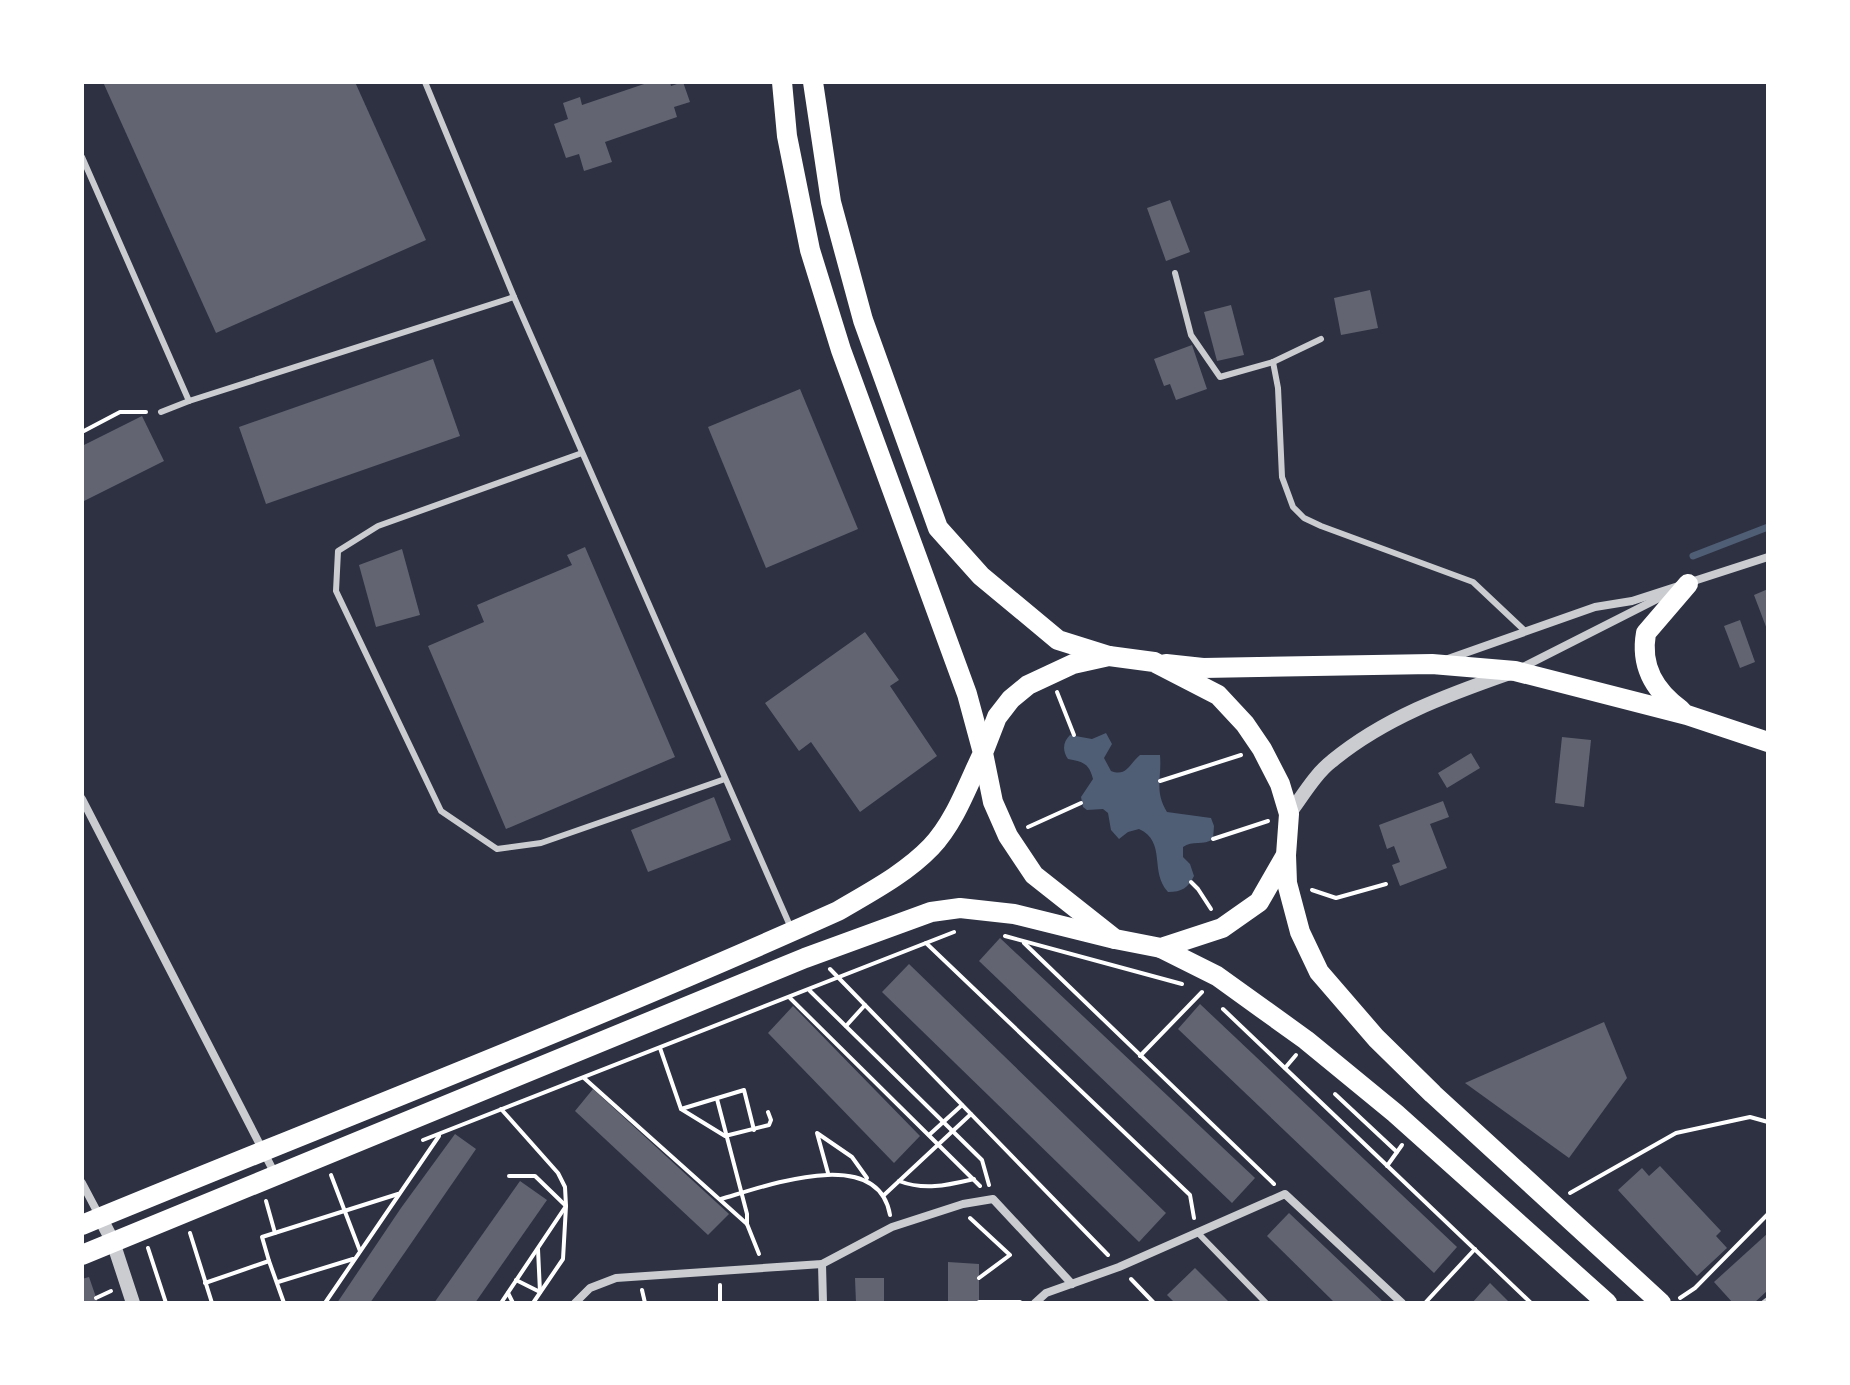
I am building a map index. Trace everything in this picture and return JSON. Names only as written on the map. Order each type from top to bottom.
[{"type":"main road","points":[[782,82],[787,136],[810,250],[841,350],[967,694],[993,802],[1008,836],[1034,875],[1115,939]]},
{"type":"main road","points":[[813,82],[831,202],[863,320],[938,528],[981,576],[1058,640],[1109,656],[1203,668],[1432,664],[1515,671],[1687,715],[1768,742]]},
{"type":"main road","points":[[1687,715],[1655,686],[1644,658],[1646,633],[1688,584]]},
{"type":"main road","points":[[91,1221],[468,1070],[838,911],[895,877],[932,846],[956,809],[997,717],[1011,699],[1028,685],[1073,664],[1109,656]]},
{"type":"main road","points":[[1154,662],[1218,695],[1245,724],[1262,749],[1280,784],[1289,814],[1287,883],[1300,932],[1319,972],[1376,1038],[1410,1071],[1661,1303]]},
{"type":"main road","points":[[1161,948],[1222,928],[1259,902],[1286,855]]},
{"type":"main road","points":[[82,1255],[811,956],[931,912],[960,908],[1014,914],[1161,948],[1217,976],[1306,1040],[1395,1113],[1607,1303]]},
{"type":"main road","points":[[793,932],[811,956]]},
{"type":"street","points":[[1432,664],[1595,607],[1632,601],[1768,557]]},
{"type":"street","points":[[1289,814],[1330,762],[1394,720],[1449,695],[1515,671],[1688,584]]},
{"type":"street","points":[[82,799],[85,813],[275,1175]]},
{"type":"street","points":[[82,1183],[91,1221],[113,1242],[133,1303]]},
{"type":"street","points":[[1035,1302],[1046,1293],[1119,1267],[1285,1194],[1402,1303]]},
{"type":"street","points":[[575,1303],[590,1288],[616,1278],[822,1264],[892,1227],[957,1206],[993,1199],[1072,1284]]},
{"type":"street","points":[[822,1264],[823,1303]]},
{"type":"lane","points":[[425,82],[514,297],[793,932]]},
{"type":"lane","points":[[82,157],[189,401]]},
{"type":"lane","points":[[1175,273],[1191,335],[1220,377],[1273,362],[1321,339]]},
{"type":"lane","points":[[161,412],[514,297]]},
{"type":"lane","points":[[1273,362],[1278,388],[1282,477],[1293,507],[1304,518],[1321,526],[1473,582],[1525,631]]},
{"type":"lane","points":[[582,453],[378,526],[338,551],[336,591],[441,811],[497,849],[541,843],[725,779]]},
{"type":"lane","points":[[1197,1232],[1266,1303]]},
{"type":"path","points":[[82,432],[120,412],[161,412]]},
{"type":"path","points":[[1050,675],[1074,735]]},
{"type":"path","points":[[1160,781],[1262,749]]},
{"type":"path","points":[[1008,836],[1081,803]]},
{"type":"path","points":[[1213,839],[1289,814]]},
{"type":"path","points":[[1191,882],[1222,928]]},
{"type":"path","points":[[1287,883],[1336,898],[1386,884]]},
{"type":"path","points":[[1014,914],[1022,941],[1285,1194]]},
{"type":"path","points":[[413,1144],[954,932]]},
{"type":"path","points":[[995,934],[1188,986]]},
{"type":"path","points":[[926,943],[1190,1195],[1197,1232]]},
{"type":"path","points":[[811,956],[865,1005],[1154,1303]]},
{"type":"path","points":[[1140,1056],[1203,990],[1531,1303]]},
{"type":"path","points":[[809,991],[982,1160],[993,1199]]},
{"type":"path","points":[[790,998],[993,1199]]},
{"type":"path","points":[[846,1026],[865,1005]]},
{"type":"path","points":[[660,1048],[681,1109],[725,1136],[769,1125],[768,1112]]},
{"type":"path","points":[[584,1078],[747,1224]]},
{"type":"path","points":[[1329,1088],[1397,1152]]},
{"type":"path","points":[[681,1109],[744,1090],[754,1130]]},
{"type":"path","points":[[717,1099],[747,1224],[765,1270]]},
{"type":"path","points":[[929,1135],[962,1105]]},
{"type":"path","points":[[501,1109],[558,1173],[565,1187],[563,1259],[533,1303]]},
{"type":"path","points":[[883,1196],[971,1114]]},
{"type":"path","points":[[1553,1202],[1676,1133],[1750,1117],[1768,1122]]},
{"type":"path","points":[[828,1173],[817,1133],[852,1157],[888,1201],[892,1227]]},
{"type":"path","points":[[325,1303],[440,1134]]},
{"type":"path","points":[[318,1177],[331,1172],[360,1251]]},
{"type":"path","points":[[721,1199],[828,1173],[869,1180]]},
{"type":"path","points":[[509,1176],[535,1176],[566,1206]]},
{"type":"path","points":[[899,1181],[915,1187],[937,1187],[974,1179]]},
{"type":"path","points":[[284,1303],[262,1237],[400,1193]]},
{"type":"path","points":[[253,1202],[266,1197],[275,1233]]},
{"type":"path","points":[[501,1303],[566,1206]]},
{"type":"path","points":[[957,1206],[1010,1255],[979,1278]]},
{"type":"path","points":[[182,1213],[212,1303]]},
{"type":"path","points":[[1671,1303],[1695,1288],[1768,1214]]},
{"type":"path","points":[[143,1230],[166,1303]]},
{"type":"path","points":[[538,1248],[540,1292]]},
{"type":"path","points":[[1425,1303],[1475,1249]]},
{"type":"path","points":[[277,1282],[356,1258]]},
{"type":"path","points":[[205,1283],[269,1261]]},
{"type":"path","points":[[516,1280],[540,1292]]},
{"type":"path","points":[[96,1298],[111,1291]]},
{"type":"path","points":[[508,1293],[513,1303]]},
{"type":"path","points":[[979,1302],[1035,1302]]},
{"type":"water","points":[[1106,733],[1112,744],[1104,758],[1111,771],[1124,771],[1140,755],[1160,755],[1160,791],[1167,812],[1211,818],[1213,839],[1183,847],[1183,857],[1190,864],[1194,876],[1181,890],[1168,892],[1162,884],[1153,841],[1148,835],[1139,829],[1119,839],[1111,830],[1108,813],[1103,809],[1087,810],[1083,807],[1081,797],[1093,779],[1085,764],[1068,759],[1065,743],[1070,735],[1092,739]]},
{"type":"building","points":[[103,82],[355,82],[426,240],[216,333]]},
{"type":"building","points":[[650,82],[670,82],[671,86],[683,82],[690,102],[674,107],[677,117],[605,142],[612,162],[584,171],[579,154],[566,158],[554,124],[568,119],[563,103],[580,97],[582,105]]},
{"type":"building","points":[[1170,200],[1190,252],[1166,261],[1147,208]]},
{"type":"building","points":[[1370,290],[1378,328],[1341,335],[1334,298]]},
{"type":"building","points":[[1231,305],[1244,355],[1217,361],[1204,312]]},
{"type":"building","points":[[1192,345],[1207,389],[1176,400],[1170,384],[1164,386],[1154,359]]},
{"type":"building","points":[[433,359],[460,436],[266,504],[239,427]]},
{"type":"building","points":[[800,389],[858,529],[766,568],[708,427]]},
{"type":"building","points":[[142,416],[164,461],[82,502],[82,446]]},
{"type":"building","points":[[585,547],[675,757],[506,829],[428,646],[484,622],[477,605],[572,565],[567,555]]},
{"type":"building","points":[[402,549],[420,615],[376,627],[359,565]]},
{"type":"building","points":[[1768,589],[1768,632],[1754,595]]},
{"type":"building","points":[[1740,620],[1755,662],[1740,668],[1724,626]]},
{"type":"building","points":[[865,632],[899,680],[890,686],[937,756],[860,812],[811,742],[799,751],[765,703]]},
{"type":"building","points":[[1562,737],[1591,740],[1584,807],[1555,803]]},
{"type":"building","points":[[1471,753],[1480,768],[1447,788],[1438,773]]},
{"type":"building","points":[[714,797],[731,840],[648,872],[631,830]]},
{"type":"building","points":[[1443,801],[1449,817],[1430,824],[1447,868],[1400,886],[1392,865],[1400,862],[1394,846],[1387,849],[1379,825]]},
{"type":"building","points":[[1000,938],[1255,1178],[1232,1203],[979,961]]},
{"type":"building","points":[[909,964],[1166,1213],[1139,1242],[882,992]]},
{"type":"building","points":[[1200,1004],[1457,1247],[1434,1273],[1178,1029]]},
{"type":"building","points":[[793,1006],[920,1136],[894,1163],[768,1033]]},
{"type":"building","points":[[1604,1022],[1627,1078],[1569,1158],[1465,1083]]},
{"type":"building","points":[[593,1089],[729,1214],[708,1235],[575,1111]]},
{"type":"building","points":[[455,1134],[476,1149],[370,1303],[337,1303],[401,1208]]},
{"type":"building","points":[[1660,1166],[1721,1231],[1716,1236],[1727,1248],[1697,1276],[1618,1190],[1642,1168],[1649,1176]]},
{"type":"building","points":[[520,1181],[547,1200],[475,1303],[434,1303]]},
{"type":"building","points":[[1289,1213],[1384,1303],[1335,1303],[1267,1236]]},
{"type":"building","points":[[1768,1233],[1768,1290],[1754,1303],[1733,1303],[1714,1282]]},
{"type":"building","points":[[948,1262],[979,1264],[979,1303],[948,1303]]},
{"type":"building","points":[[1195,1268],[1230,1303],[1175,1303],[1167,1295]]},
{"type":"building","points":[[89,1277],[98,1303],[82,1303],[82,1279]]},
{"type":"building","points":[[855,1278],[884,1278],[884,1303],[856,1303]]},
{"type":"building","points":[[1490,1283],[1510,1303],[1472,1303]]},
{"type":"waterway","points":[[1693,556],[1768,527]]}]
